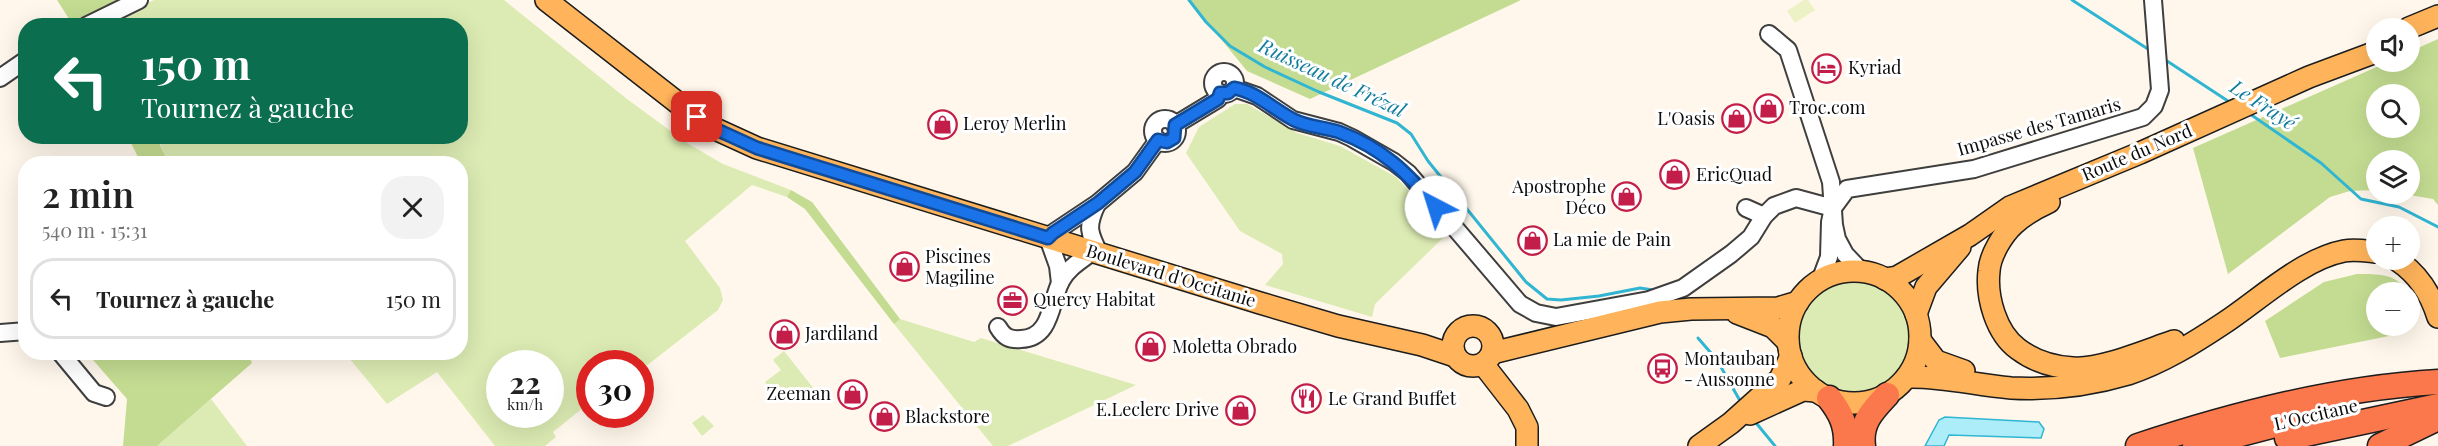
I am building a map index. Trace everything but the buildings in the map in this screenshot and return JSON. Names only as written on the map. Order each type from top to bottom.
[{"type":"highway","points":[[2138,446],[2247,413],[2318,397],[2412,383],[2438,382]]},
{"type":"highway","name":"L'Occitane","points":[[2195,446],[2301,418],[2438,390]]},
{"type":"highway","points":[[1822,394],[1842,416],[1846,446]]},
{"type":"highway","points":[[1863,446],[1864,424],[1887,394]]},
{"type":"highway","name":"L'Occitane","points":[[2255,446],[2438,406]]},
{"type":"highway","points":[[2380,446],[2438,418]]},
{"type":"main road","name":"Boulevard d'Occitanie","points":[[546,0],[656,87],[711,127],[757,148],[1096,254],[1338,326],[1422,345],[1454,347]]},
{"type":"main road","points":[[2420,23],[2438,16]]},
{"type":"main road","points":[[2420,34],[2438,26]]},
{"type":"main road","name":"Route du Nord","points":[[1885,279],[1897,277],[1970,236],[2010,207],[2140,153],[2308,77],[2366,48]]},
{"type":"main road","name":"Route du Nord","points":[[2308,77],[2366,56]]},
{"type":"main road","points":[[2140,153],[2041,206],[2014,224],[1999,244],[1989,270],[1990,297],[1997,323],[2017,349],[2048,364],[2075,368],[2096,366],[2181,339]]},
{"type":"main road","name":"Route du Nord","points":[[1916,314],[1926,287],[1970,236]]},
{"type":"main road","points":[[1920,340],[1936,361],[1952,369],[2011,379],[2073,377],[2106,370],[2126,364],[2181,339],[2310,255],[2342,242],[2366,241]]},
{"type":"main road","points":[[1907,377],[1947,377],[2011,388],[2040,388],[2074,385],[2128,374],[2186,347],[2284,280],[2314,263],[2345,251],[2366,252]]},
{"type":"main road","points":[[2420,267],[2432,278],[2438,290]]},
{"type":"main road","points":[[2412,270],[2424,285],[2438,317]]},
{"type":"main road","points":[[1699,446],[1731,423],[1780,379],[1790,349],[1790,322],[1798,302],[1820,280],[1840,273],[1862,272],[1885,279],[1904,294],[1916,314],[1920,340],[1916,360],[1907,377],[1887,394],[1858,403],[1803,390],[1731,423]]},
{"type":"main road","name":"Boulevard d'Occitanie","points":[[1488,351],[1482,328],[1469,327],[1457,333],[1454,347],[1466,366],[1473,366],[1488,351],[1660,312],[1691,309],[1778,308],[1798,302]]},
{"type":"main road","name":"Boulevard d'Occitanie","points":[[1731,310],[1773,327],[1790,349]]},
{"type":"main road","points":[[1790,349],[1800,375],[1822,394]]},
{"type":"main road","points":[[1488,351],[1527,427],[1527,446]]},
{"type":"street","points":[[102,18],[139,0]]},
{"type":"street","name":"Impasse des Tamaris","points":[[1833,208],[1847,189],[1974,169],[2143,117],[2154,106],[2160,90],[2153,0]]},
{"type":"street","points":[[1769,34],[1788,50],[1832,182],[1837,239],[1845,255],[1862,272]]},
{"type":"street","points":[[0,78],[18,66]]},
{"type":"street","points":[[1060,283],[1058,266],[1048,238],[1098,203],[1135,172],[1158,140],[1153,132],[1156,123],[1160,120],[1168,120],[1175,125],[1218,99],[1227,90],[1257,96],[1293,120],[1339,132],[1394,162],[1408,173],[1520,304],[1536,314],[1556,317],[1580,313],[1649,300],[1683,288],[1751,237],[1764,216],[1774,206],[1796,198],[1833,208]]},
{"type":"street","points":[[998,327],[1003,336],[1012,340],[1027,339],[1038,334],[1050,316],[1060,283],[1069,269],[1096,254],[1089,227],[1090,218],[1098,203]]},
{"type":"street","points":[[1746,208],[1764,216]]},
{"type":"street","points":[[1820,280],[1829,257],[1830,222],[1833,208]]},
{"type":"street","points":[[0,333],[18,332]]},
{"type":"street","points":[[66,360],[93,393],[106,397]]},
{"type":"green space","points":[[57,0],[133,0],[102,18],[69,18]]},
{"type":"green space","points":[[154,0],[504,0],[627,99],[687,143],[723,164],[791,190],[787,197],[752,185],[685,241],[720,288],[723,300],[718,310],[654,360],[654,350],[576,350],[576,413],[564,423],[564,350],[486,350],[486,428],[558,428],[553,432],[556,437],[545,446],[495,446],[437,372],[387,404],[351,360],[468,360],[468,156],[166,156],[160,144],[468,144],[468,18],[117,18]]},
{"type":"green space","points":[[1189,0],[1521,0],[1310,99],[1247,71]]},
{"type":"green space","points":[[1804,0],[1808,0],[1815,10],[1795,23],[1787,11]]},
{"type":"green space","points":[[2438,39],[2438,205],[2433,199],[2420,197],[2420,150],[2366,150],[2366,190],[2350,191],[2330,197],[2228,274],[2193,148],[2366,72],[2420,72],[2420,47]]},
{"type":"green space","points":[[1235,104],[1247,104],[1297,133],[1340,146],[1396,177],[1448,233],[1375,304],[1372,317],[1265,285],[1283,264],[1282,254],[1240,231],[1186,153],[1199,127]]},
{"type":"green space","points":[[132,144],[160,144],[166,156],[138,156]]},
{"type":"green space","points":[[791,190],[812,202],[900,319],[894,324],[805,209],[787,197]]},
{"type":"green space","points":[[2357,274],[2386,276],[2398,281],[2366,282],[2366,336],[2389,336],[2280,358],[2265,321],[2324,282]]},
{"type":"green space","points":[[1854,280],[1876,284],[1894,297],[1907,315],[1911,337],[1907,359],[1894,377],[1876,390],[1854,394],[1832,390],[1814,377],[1801,359],[1797,337],[1801,315],[1814,297],[1832,284]]},
{"type":"green space","points":[[900,319],[974,342],[981,338],[1136,385],[1008,446],[993,446],[894,324]]},
{"type":"green space","points":[[784,351],[814,389],[807,395],[795,388],[769,388],[765,382],[781,370],[773,360]]},
{"type":"green space","points":[[93,360],[251,360],[252,363],[157,446],[123,446],[127,399]]},
{"type":"green space","points":[[211,399],[247,446],[157,446]]},
{"type":"green space","points":[[703,415],[714,426],[702,436],[692,423]]},
{"type":"water","points":[[1945,417],[2039,422],[2044,429],[2041,438],[1949,435],[1944,446],[1925,446],[1939,420]]},
{"type":"waterway","name":"Ruisseau de Frézal","points":[[1189,0],[1206,22],[1230,46],[1265,67],[1319,92],[1397,123],[1411,134],[1428,161],[1526,282],[1547,299],[1561,300],[1599,296],[1640,288],[1653,290]]},
{"type":"waterway","name":"Le Frayé","points":[[2072,0],[2151,51]]},
{"type":"waterway","name":"Le Frayé","points":[[2164,59],[2231,103]]},
{"type":"waterway","name":"Le Frayé","points":[[2250,114],[2321,163],[2361,199],[2399,207],[2438,227]]},
{"type":"waterway","name":"Ruisseau de Frézal","points":[[1698,338],[1717,360],[1739,399]]},
{"type":"waterway","name":"Ruisseau de Frézal","points":[[1757,424],[1775,446]]},
{"type":"place","name":"Kyriad","points":[[1827,68]]},
{"type":"place","name":"Troc.com","points":[[1768,108]]},
{"type":"place","name":"L'Oasis","points":[[1736,119]]},
{"type":"place","name":"Leroy Merlin","points":[[942,124]]},
{"type":"place","name":"EricQuad","points":[[1675,175]]},
{"type":"place","name":"Apostrophe Déco","points":[[1627,197]]},
{"type":"place","name":"La mie de Pain","points":[[1532,240]]},
{"type":"place","name":"Piscines Magiline","points":[[904,267]]},
{"type":"place","name":"Quercy Habitat","points":[[1012,300]]},
{"type":"place","name":"Jardiland","points":[[784,334]]},
{"type":"place","name":"Moletta Obrado","points":[[1151,347]]},
{"type":"place","name":"Montauban - Aussonne","points":[[1663,369]]},
{"type":"place","name":"Zeeman","points":[[852,394]]},
{"type":"place","name":"Le Grand Buffet","points":[[1307,399]]},
{"type":"place","name":"E.Leclerc Drive","points":[[1240,410]]},
{"type":"place","name":"Blackstore","points":[[884,417]]},
{"type":"route","points":[[697,117],[711,127],[757,148],[1048,238],[1098,203],[1135,172],[1158,140],[1171,141],[1176,134],[1175,125],[1218,99],[1220,93],[1228,93],[1234,88],[1257,96],[1293,120],[1339,132],[1371,148],[1408,173],[1436,207]]}]
